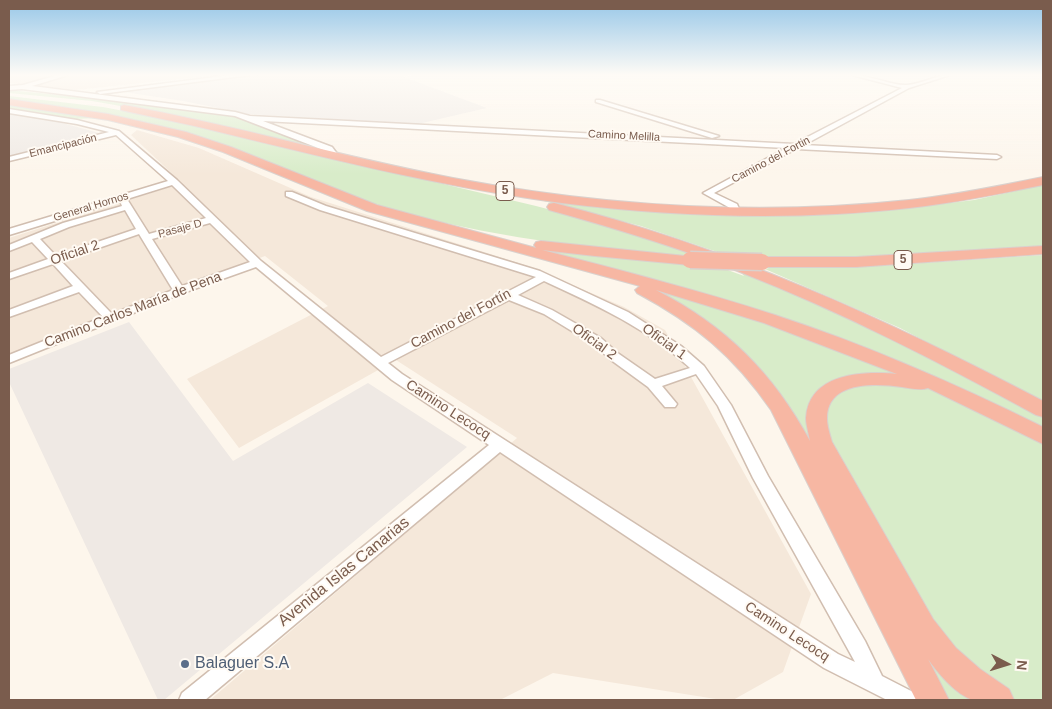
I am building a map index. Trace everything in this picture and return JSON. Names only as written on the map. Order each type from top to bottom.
[{"type":"highway","name":"5","points":[[52,108],[100,115],[175,133],[254,160],[334,195],[372,208],[485,236],[595,252],[690,260],[856,262],[1043,250]]},
{"type":"highway","name":"5","points":[[118,108],[157,114],[440,179],[572,200],[669,208],[736,210],[845,209],[901,206],[973,197],[1043,181]]},
{"type":"highway","points":[[86,122],[118,122],[160,132],[175,133]]},
{"type":"highway","points":[[440,179],[636,229],[744,267],[838,306],[911,340],[1043,410]]},
{"type":"highway","points":[[444,227],[770,318],[856,350],[959,394],[1043,436]]},
{"type":"highway","points":[[591,269],[627,282],[683,312],[730,346],[759,377],[794,432],[933,700]]},
{"type":"highway","points":[[959,394],[915,383],[888,379],[857,380],[842,383],[830,389],[821,398],[817,407],[816,429],[821,442],[923,628],[945,658],[969,680],[998,700]]},
{"type":"street","name":"Camino Melilla","points":[[196,108],[226,112],[250,118],[329,149],[334,155]]},
{"type":"street","points":[[622,108],[735,142]]},
{"type":"street","name":"Camino del Fortin","points":[[736,210],[734,206],[707,193],[868,108]]},
{"type":"street","name":"Camino Lecocq","points":[[9,111],[86,122],[117,132],[174,182],[257,262],[397,377],[831,661],[908,700]]},
{"type":"street","name":"Camino Melilla","points":[[250,118],[997,157]]},
{"type":"street","name":"Emancipación","points":[[9,159],[117,132]]},
{"type":"street","name":"General Hornos","points":[[9,232],[174,182]]},
{"type":"street","name":"Oficial 1","points":[[289,194],[324,208],[363,218],[544,277],[631,318],[667,341],[699,369],[724,405],[761,478],[858,648],[875,684]]},
{"type":"street","points":[[121,197],[179,290]]},
{"type":"street","points":[[9,248],[66,225],[127,207]]},
{"type":"street","name":"Pasaje D","points":[[144,234],[213,220]]},
{"type":"street","name":"Oficial 2","points":[[9,276],[54,260],[144,234]]},
{"type":"street","points":[[34,239],[110,318]]},
{"type":"street","name":"Camino Carlos María de Pena","points":[[9,359],[179,290],[257,262]]},
{"type":"street","name":"Camino del Fortín","points":[[379,362],[544,277]]},
{"type":"street","points":[[9,314],[80,287]]},
{"type":"street","name":"Oficial 2","points":[[508,295],[548,312],[586,334],[653,384],[670,404]]},
{"type":"street","points":[[653,384],[699,369]]},
{"type":"street","name":"Avenida Islas Canarias","points":[[189,700],[500,444]]},
{"type":"shaded area","points":[[218,108],[487,108],[418,124],[247,114]]},
{"type":"shaded area","points":[[9,113],[59,122],[99,133],[9,156]]},
{"type":"shaded area","points":[[137,130],[199,148],[311,197],[528,266],[624,307],[665,330],[811,594],[783,672],[733,700],[722,700],[553,673],[500,700],[210,700],[517,438],[396,360],[239,448],[187,379],[328,306],[265,256],[127,307],[9,354],[9,238],[182,183],[131,135]]},
{"type":"shaded area","name":"Balaguer S.A","points":[[129,322],[233,461],[368,383],[467,447],[164,700],[158,700],[9,382],[9,369]]},
{"type":"green space","points":[[35,108],[99,118],[74,119],[9,109]]},
{"type":"green space","points":[[68,108],[109,108],[187,123],[536,206],[597,222],[693,252],[685,256],[574,245],[500,234],[428,219],[366,201],[190,134],[100,113]]},
{"type":"green space","points":[[132,108],[177,108],[232,115],[321,149]]},
{"type":"green space","points":[[1043,185],[1043,246],[869,258],[732,257],[641,226],[532,198],[655,210],[900,209],[974,200]]},
{"type":"green space","points":[[529,246],[620,258],[714,265],[744,276],[739,270],[855,320],[931,357],[1043,417],[1043,427],[912,367],[845,340],[777,316],[716,297]]},
{"type":"green space","points":[[1043,255],[1043,403],[900,328],[765,269],[773,267],[877,266]]},
{"type":"green space","points":[[648,286],[701,300],[909,375],[843,378],[812,435],[986,700],[945,700],[776,388],[733,342],[700,317]]},
{"type":"green space","points":[[858,383],[918,386],[930,389],[1043,442],[1043,700],[1012,700],[992,687],[946,645],[824,434],[826,399]]},
{"type":"place","name":"Balaguer S.A","points":[[185,664]]}]
